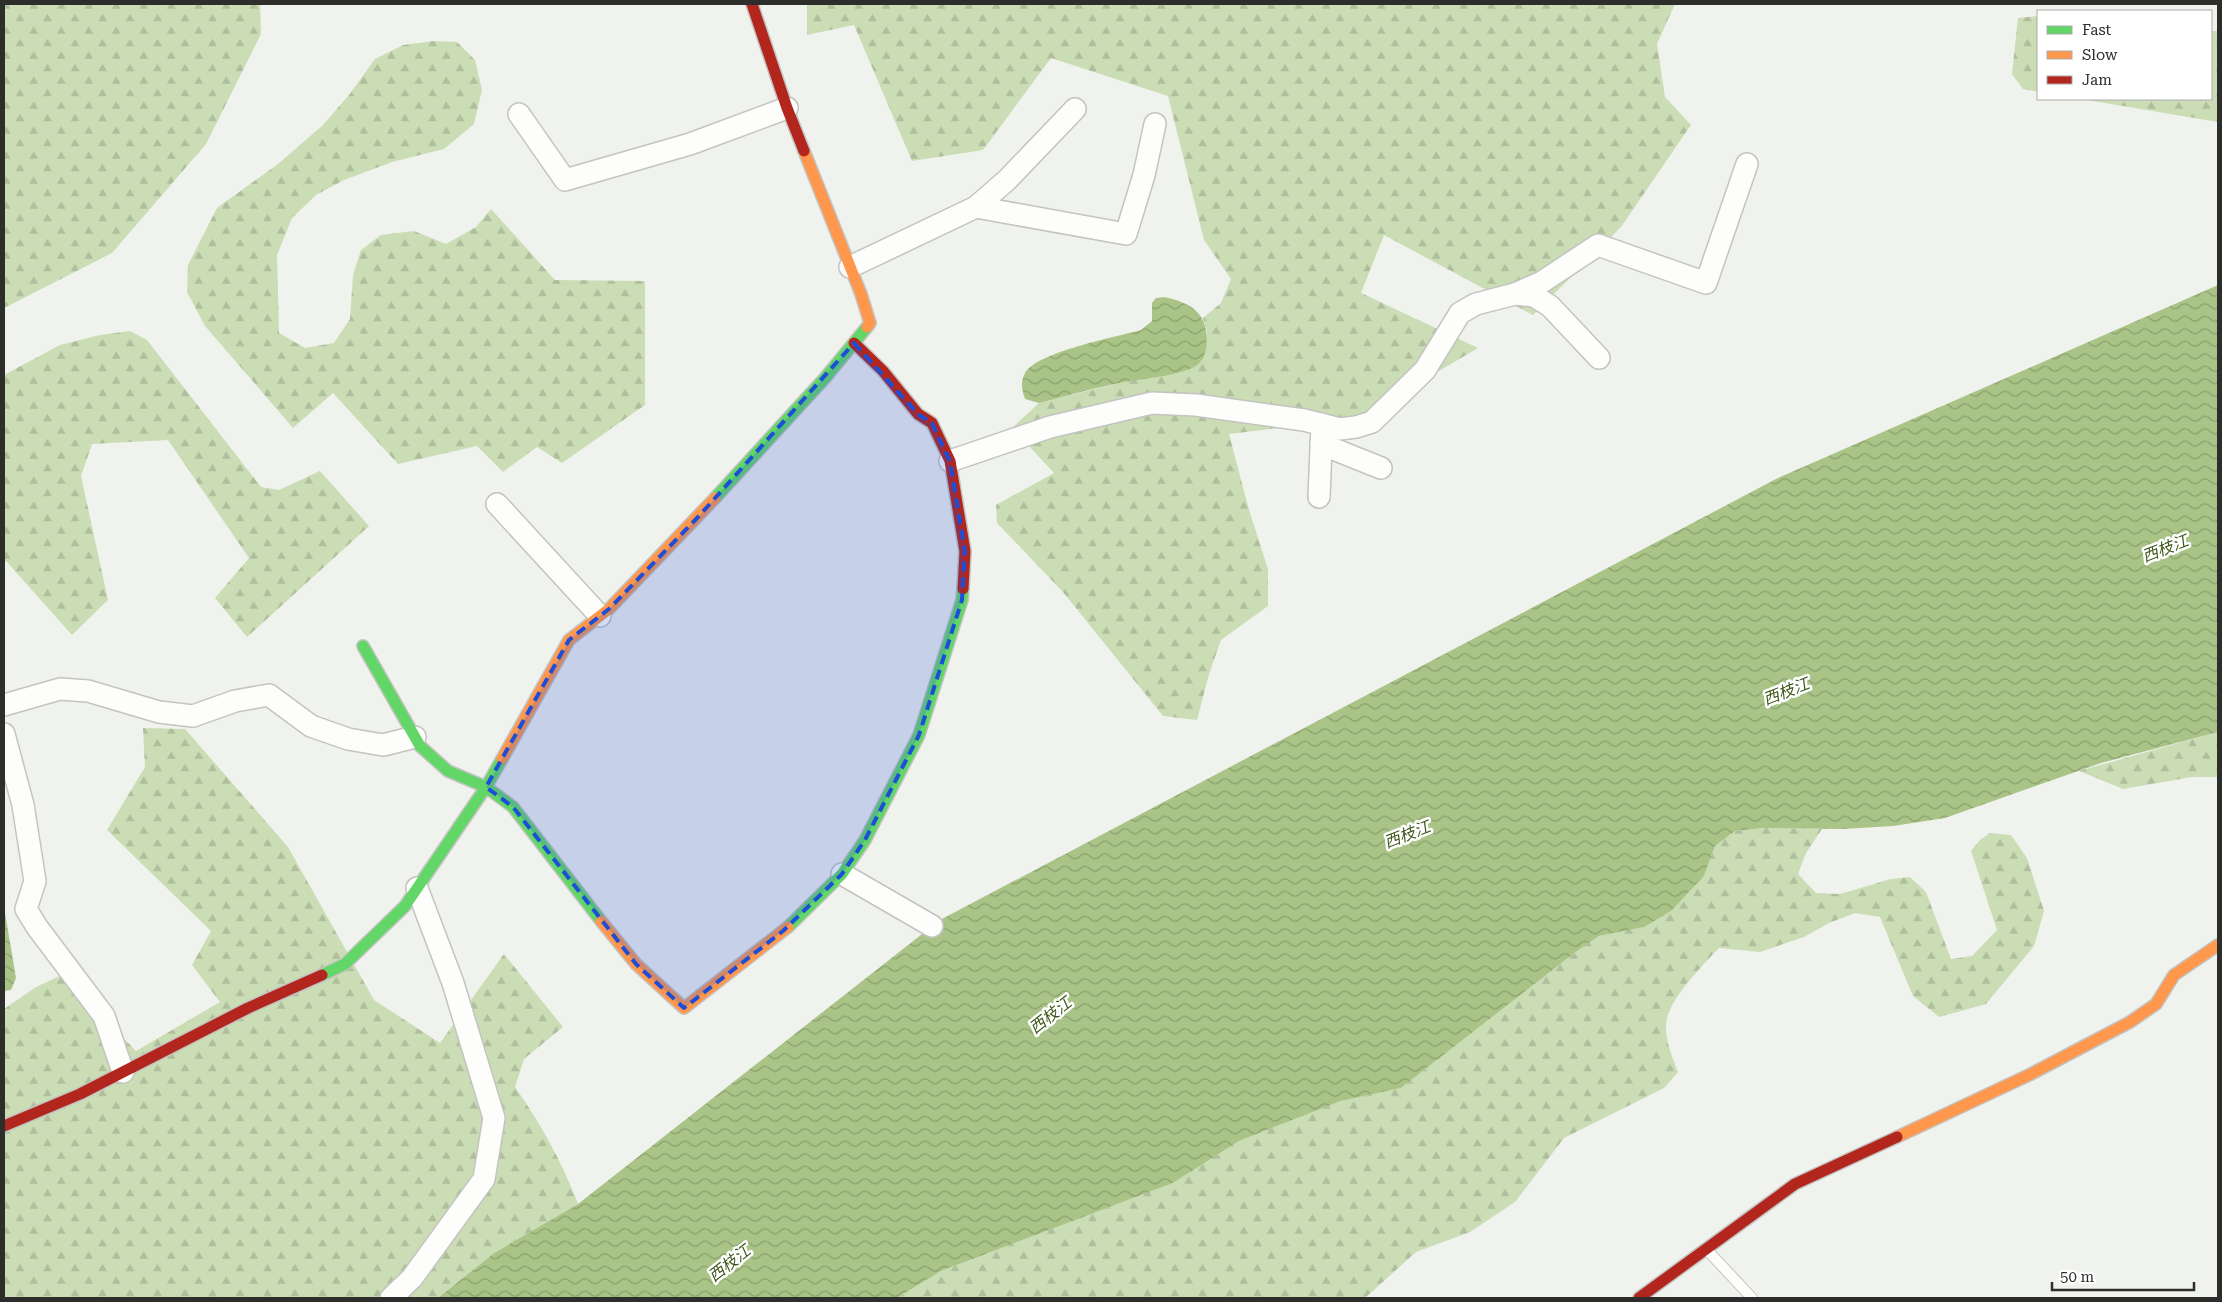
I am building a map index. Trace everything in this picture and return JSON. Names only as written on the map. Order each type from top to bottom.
[{"type":"street","points":[[4,1126],[80,1094],[248,1008],[345,964],[405,906],[486,787],[569,640],[600,616],[699,516],[825,378],[870,323],[850,267],[787,108],[752,4]]},
{"type":"street","points":[[519,114],[565,180],[690,144],[787,108]]},
{"type":"street","points":[[850,267],[976,207],[1007,180],[1076,109]]},
{"type":"street","points":[[976,207],[1126,234],[1144,175],[1155,124]]},
{"type":"street","points":[[1322,434],[1372,422],[1424,370],[1460,313],[1476,304],[1515,294],[1542,282],[1598,245],[1706,283],[1747,164]]},
{"type":"street","points":[[1515,294],[1534,296],[1550,306],[1599,358]]},
{"type":"street","points":[[363,646],[420,746],[448,771],[486,787],[513,807],[573,888],[636,964],[684,1008],[783,931],[842,874],[865,840],[919,735],[962,600],[965,551],[950,461],[932,423],[918,414],[883,371],[854,344]]},
{"type":"street","points":[[950,461],[1050,427],[1152,403],[1196,405],[1304,420],[1322,434],[1381,468]]},
{"type":"street","points":[[1319,497],[1322,434]]},
{"type":"street","points":[[497,504],[600,616]]},
{"type":"street","points":[[4,705],[60,690],[88,691],[159,712],[193,716],[235,700],[269,695],[311,726],[348,739],[384,745],[415,738]]},
{"type":"street","points":[[4,734],[24,805],[35,881],[26,909],[37,927],[104,1016],[123,1072]]},
{"type":"street","points":[[842,874],[932,926]]},
{"type":"street","points":[[391,1298],[412,1278],[484,1178],[494,1118],[453,983],[417,888]]},
{"type":"street","points":[[1640,1298],[1794,1184],[2031,1074],[2130,1022],[2156,1004],[2174,975],[2218,945]]},
{"type":"lane","points":[[1707,1249],[1752,1298]]},
{"type":"highlighted area","points":[[854,343],[918,414],[932,423],[950,461],[965,551],[962,600],[919,735],[865,840],[842,874],[783,931],[684,1008],[636,964],[513,807],[486,787],[569,640],[609,609],[699,516]]},
{"type":"green space","points":[[4,4],[260,4],[261,34],[206,144],[112,253],[4,308]]},
{"type":"green space","points":[[807,4],[1675,4],[1657,44],[1665,97],[1691,125],[1621,227],[1533,315],[1384,235],[1361,293],[1478,348],[1359,418],[1229,434],[1249,510],[1268,569],[1268,606],[1221,640],[1209,674],[1197,720],[1163,716],[1063,592],[997,523],[996,505],[1054,473],[1012,428],[1039,403],[1123,382],[1188,369],[1207,333],[1203,318],[1221,303],[1231,279],[1204,240],[1168,96],[1051,58],[983,150],[912,161],[854,25],[807,35]]},
{"type":"green space","points":[[2037,16],[2037,92],[2023,89],[2012,74],[2018,18]]},
{"type":"green space","points":[[2212,31],[2218,31],[2218,122],[2087,100],[2212,100]]},
{"type":"green space","points":[[434,41],[457,42],[475,60],[482,90],[474,124],[444,149],[392,162],[344,180],[316,195],[292,218],[277,255],[279,333],[305,348],[334,343],[350,319],[353,275],[361,250],[381,235],[414,231],[446,244],[476,227],[491,209],[555,280],[645,281],[645,405],[562,463],[537,447],[503,472],[477,446],[398,464],[333,393],[293,428],[205,326],[187,292],[188,265],[217,208],[278,164],[323,125],[349,95],[375,59],[403,45]]},
{"type":"green space","points":[[130,331],[147,340],[261,487],[279,490],[320,471],[369,526],[247,637],[215,598],[249,558],[168,440],[92,444],[81,476],[108,600],[72,635],[6,561],[4,563],[4,375],[60,345],[100,335]]},
{"type":"green space","points":[[143,728],[185,729],[288,847],[374,1000],[440,1043],[504,954],[563,1027],[524,1059],[515,1087],[534,1115],[550,1144],[578,1204],[494,1253],[438,1298],[4,1298],[4,1009],[36,987],[62,975],[136,1051],[220,1002],[192,965],[211,931],[107,830],[145,767]]},
{"type":"green space","points":[[2218,732],[2218,777],[2192,777],[2123,789],[2079,771]]},
{"type":"green space","points":[[1763,828],[1822,829],[1806,853],[1798,874],[1816,893],[1840,894],[1891,879],[1910,877],[1926,892],[1951,959],[1972,956],[1997,930],[1971,851],[1980,840],[1990,833],[2011,835],[2027,858],[2044,911],[2034,946],[1986,1004],[1939,1017],[1913,996],[1880,917],[1855,913],[1829,923],[1804,937],[1760,952],[1719,948],[1687,983],[1668,1014],[1666,1023],[1669,1048],[1678,1072],[1664,1088],[1564,1138],[1515,1202],[1470,1232],[1416,1252],[1365,1298],[897,1298],[941,1271],[1173,1183],[1239,1141],[1341,1101],[1401,1088],[1599,936],[1643,927],[1704,876],[1715,846],[1735,831]]},
{"type":"water","name":"西枝江","points":[[2218,285],[2218,732],[2101,763],[1945,818],[1893,826],[1843,829],[1763,828],[1735,831],[1715,846],[1704,876],[1671,911],[1644,927],[1599,936],[1401,1088],[1341,1101],[1239,1141],[1173,1183],[941,1271],[897,1298],[438,1298],[494,1253],[578,1204],[940,920],[1776,479]]},
{"type":"water","points":[[1164,297],[1189,306],[1203,319],[1207,342],[1203,358],[1197,365],[1182,372],[1114,384],[1039,403],[1025,399],[1022,380],[1032,365],[1045,358],[1078,346],[1141,330],[1152,321],[1152,303],[1156,298]]},
{"type":"water","points":[[4,907],[16,978],[11,990],[4,991]]},
{"type":"traffic: fast","points":[[715,498],[825,378],[867,327]]},
{"type":"traffic: fast","points":[[788,927],[842,874],[865,840],[919,735],[962,600],[963,589]]},
{"type":"traffic: fast","points":[[363,646],[420,746],[448,771],[486,787],[513,807],[601,921]]},
{"type":"traffic: fast","points":[[322,975],[345,964],[405,906],[486,787],[502,759]]},
{"type":"traffic: slow","points":[[804,151],[861,294],[870,323],[867,327]]},
{"type":"traffic: slow","points":[[502,759],[569,640],[609,609],[715,498]]},
{"type":"traffic: slow","points":[[601,921],[636,964],[684,1008],[788,927]]},
{"type":"traffic: slow","points":[[1897,1137],[2031,1074],[2130,1022],[2156,1004],[2174,975],[2218,945]]},
{"type":"traffic: jam","points":[[752,4],[787,108],[804,151]]},
{"type":"traffic: jam","points":[[854,343],[883,371],[918,414],[932,423],[950,461],[965,551],[963,589]]},
{"type":"traffic: jam","points":[[4,1126],[80,1094],[248,1008],[322,975]]},
{"type":"traffic: jam","points":[[1639,1298],[1795,1184],[1897,1137]]}]
